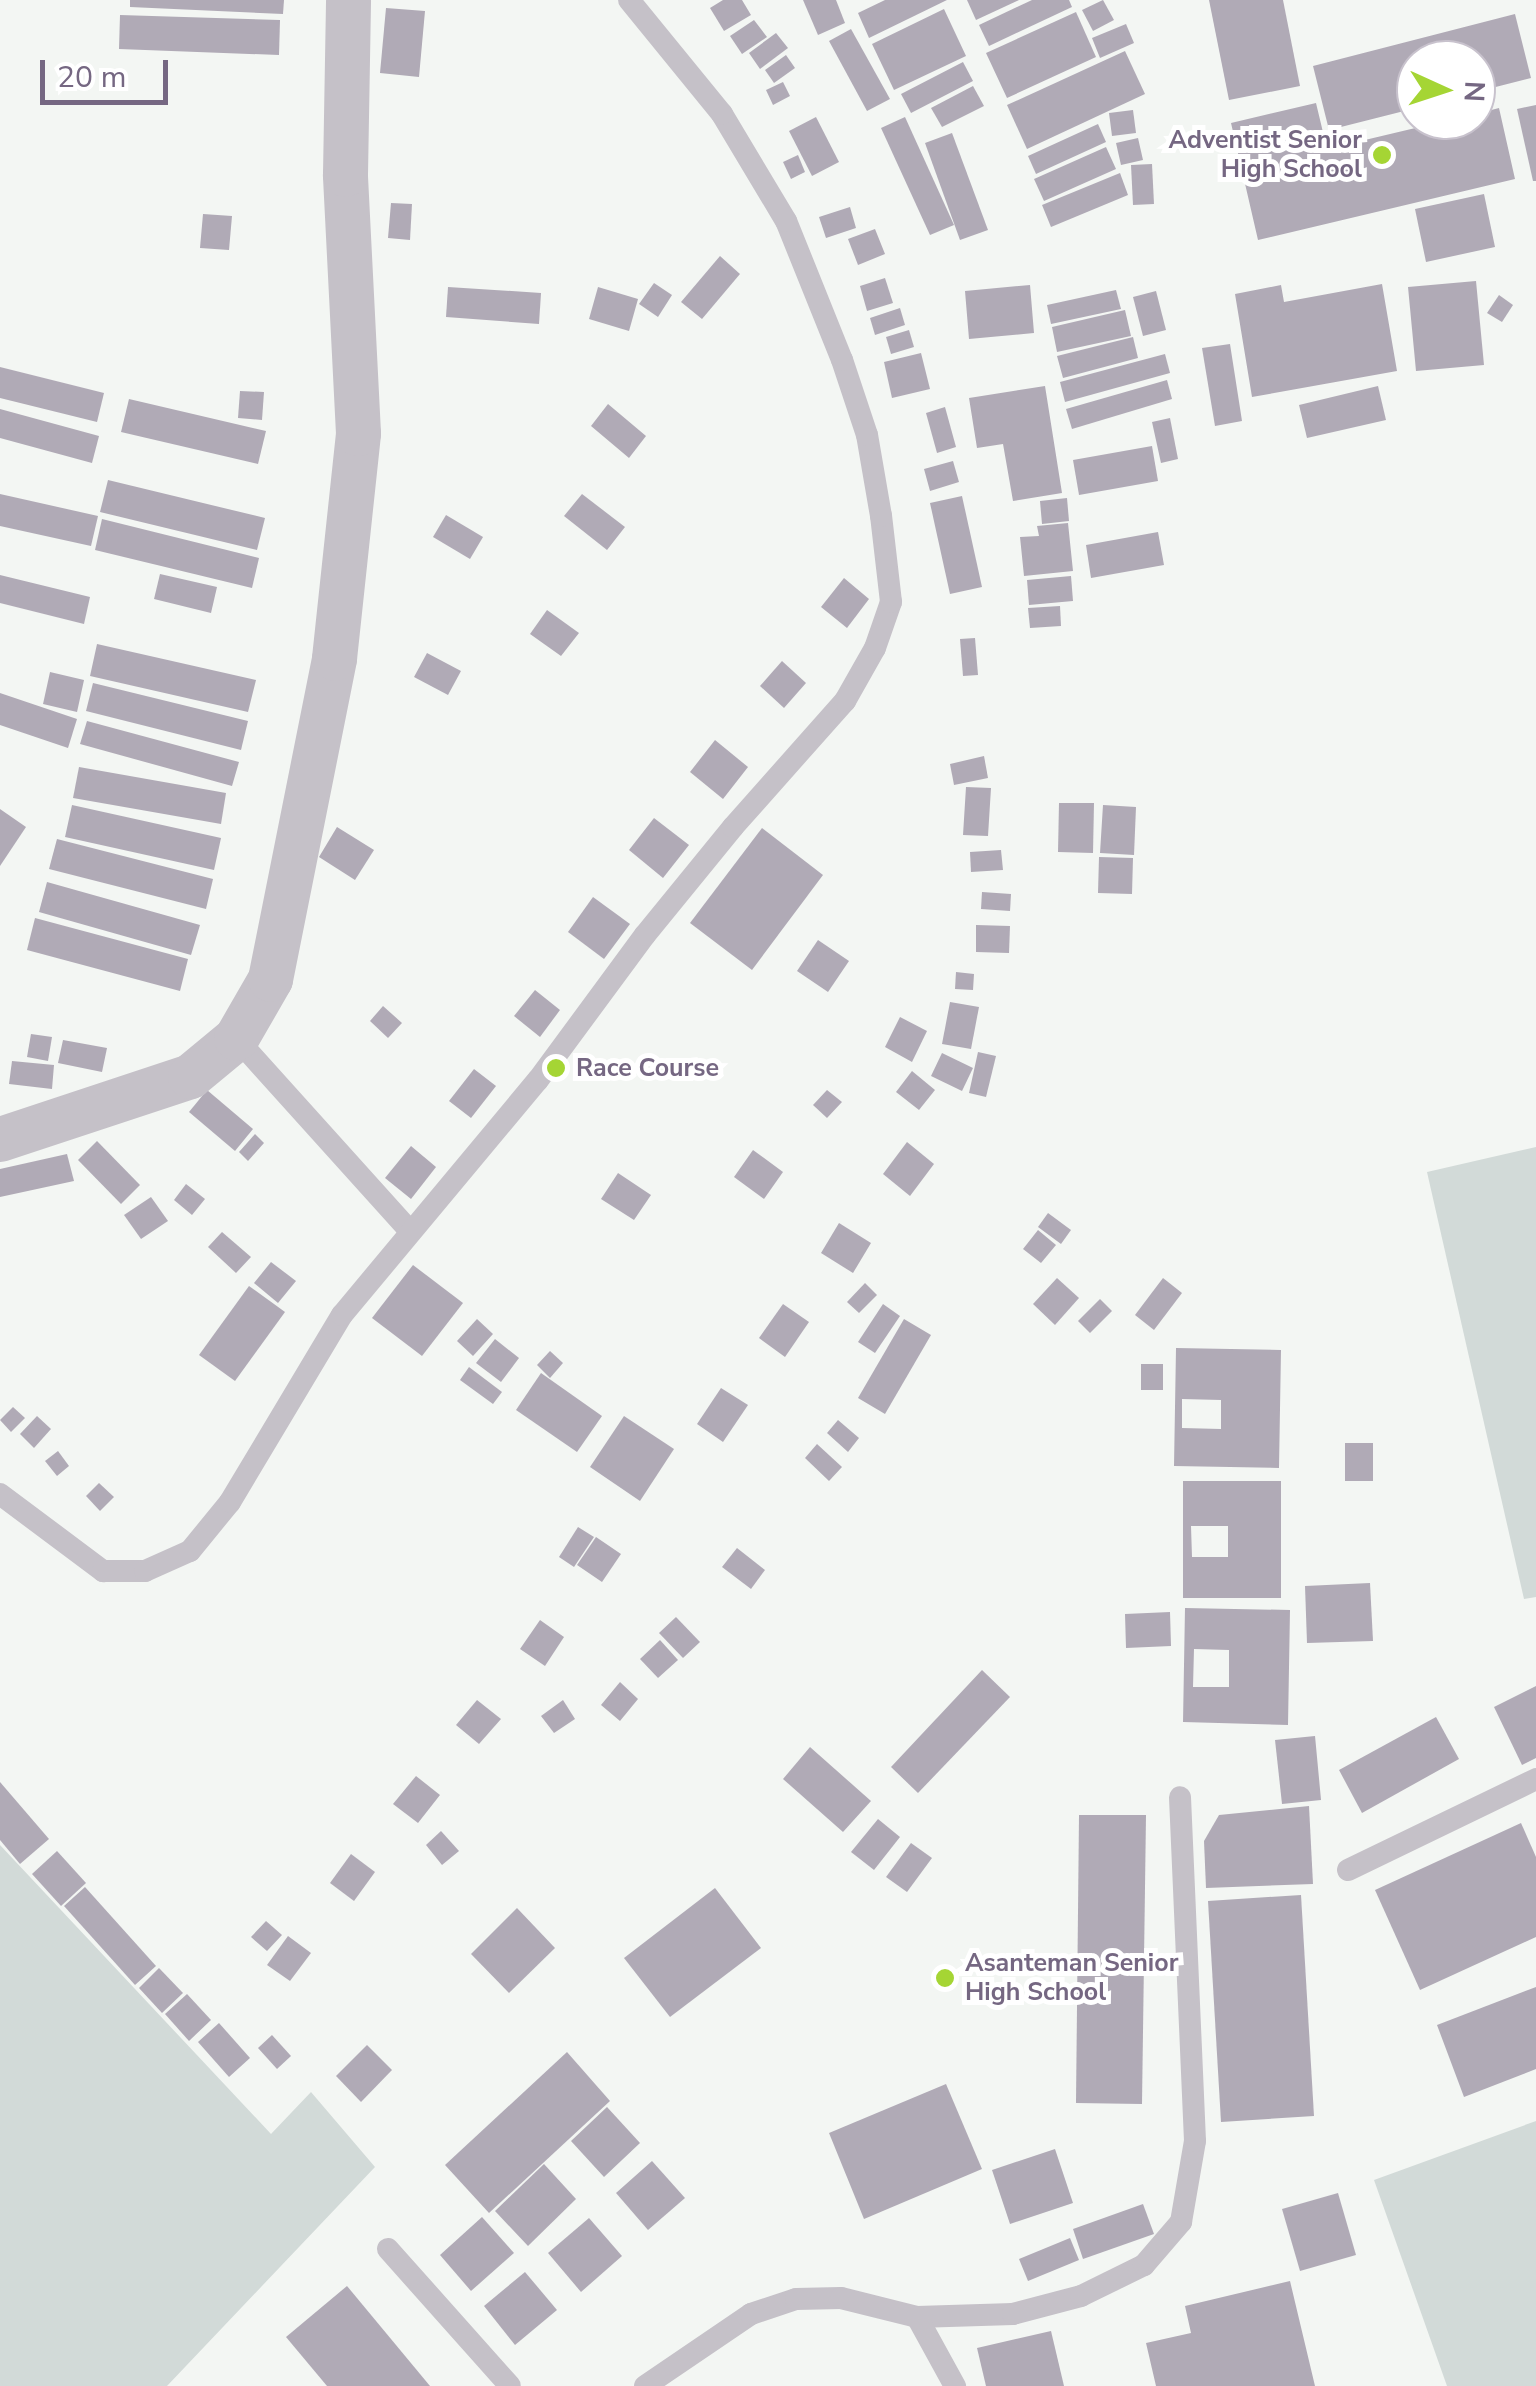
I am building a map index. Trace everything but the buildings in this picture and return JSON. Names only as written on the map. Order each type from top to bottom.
[{"type":"street","points":[[0,1139],[190,1076],[236,1038],[270,979],[334,658],[358,432],[344,174],[348,0]]},
{"type":"lane","points":[[0,1494],[103,1571],[145,1571],[190,1551],[230,1502],[342,1314],[538,1080],[733,827],[845,702],[875,648],[891,602],[867,435],[786,222],[722,114],[629,0]]},
{"type":"lane","points":[[236,1038],[409,1230]]},
{"type":"lane","points":[[1348,1870],[1536,1780]]},
{"type":"lane","points":[[644,2386],[751,2314],[796,2299],[840,2298],[918,2317],[1013,2314],[1081,2296],[1144,2264],[1180,2222],[1194,2141],[1180,1797]]},
{"type":"lane","points":[[388,2249],[510,2386]]},
{"type":"lane","points":[[918,2317],[954,2386]]},
{"type":"shaded area","points":[[1536,1147],[1536,1597],[1524,1599],[1427,1172]]},
{"type":"shaded area","points":[[0,1845],[271,2134],[311,2092],[375,2167],[167,2386],[0,2386]]},
{"type":"shaded area","points":[[1536,2121],[1536,2386],[1447,2386],[1374,2180]]},
{"type":"place","name":"Adventist Senior High School","points":[[1382,155]]},
{"type":"place","name":"Race Course","points":[[556,1068]]},
{"type":"place","name":"Asanteman Senior High School","points":[[945,1978]]}]
